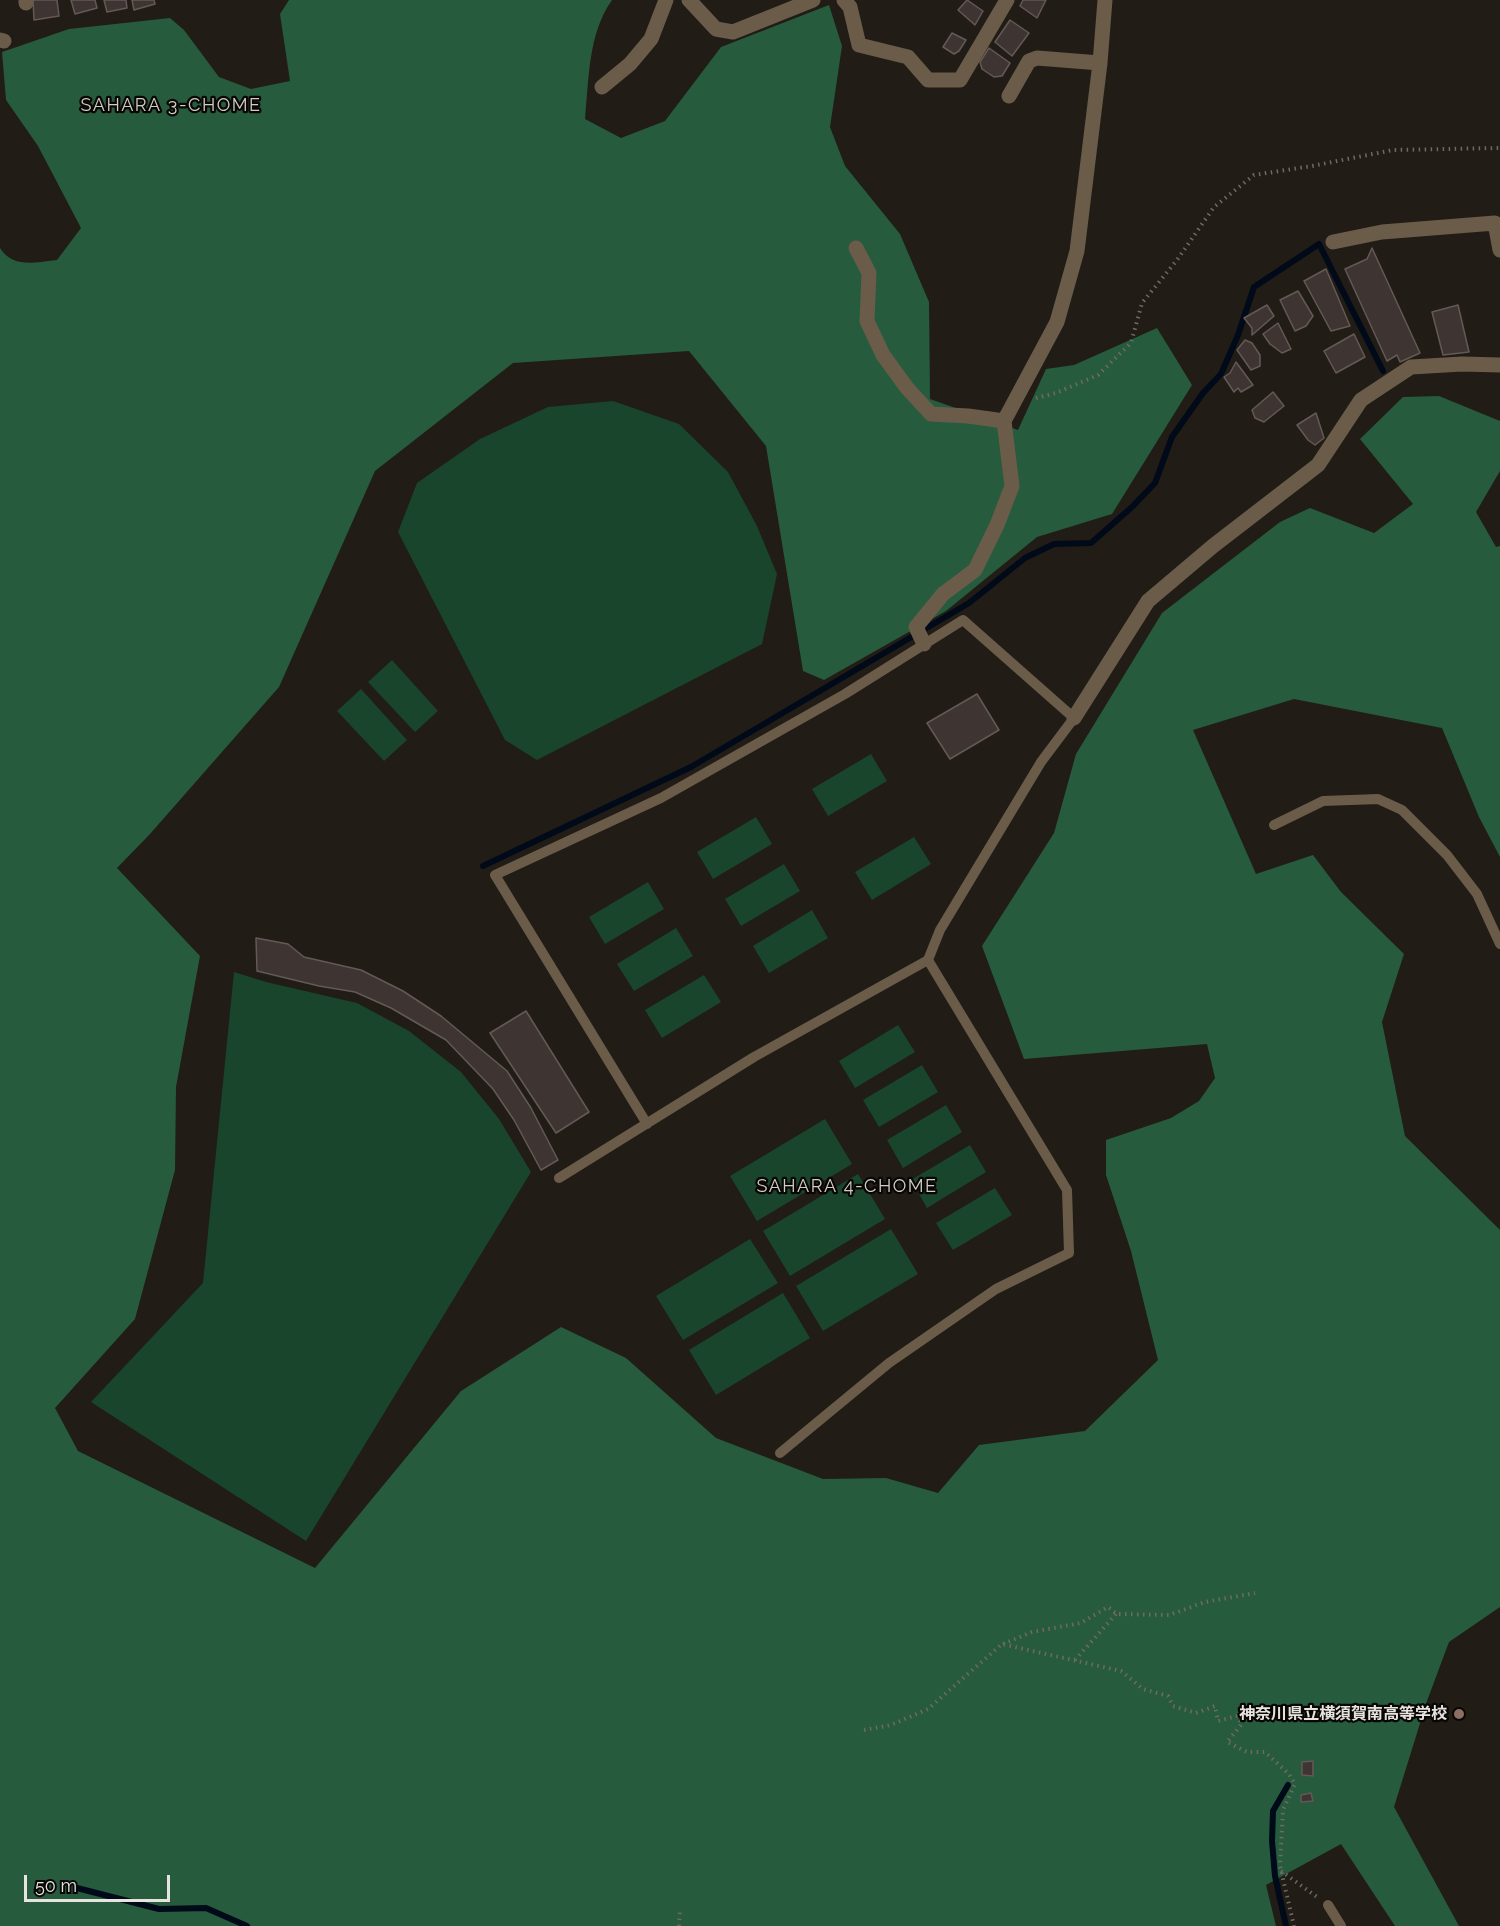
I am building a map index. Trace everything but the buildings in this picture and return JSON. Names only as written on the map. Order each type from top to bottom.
[{"type":"street","points":[[602,87],[630,64],[651,39],[666,0]]},
{"type":"street","points":[[689,0],[716,29],[733,32],[813,0]]},
{"type":"street","points":[[844,0],[850,7],[859,45],[908,57],[928,80],[960,80],[1007,0]]},
{"type":"street","points":[[924,644],[916,627],[943,594],[975,570],[997,525],[1012,486],[1004,421],[1057,322],[1077,251],[1100,63],[1105,0]]},
{"type":"street","points":[[1009,96],[1029,62],[1037,58],[1100,63]]},
{"type":"street","points":[[1333,242],[1382,232],[1495,223],[1500,250]]},
{"type":"street","points":[[855,248],[869,273],[867,321],[883,355],[907,388],[932,414],[1004,421]]},
{"type":"street","points":[[1074,718],[1148,601],[1213,546],[1318,465],[1361,400],[1411,367],[1462,364],[1500,365]]},
{"type":"lane","points":[[559,1178],[754,1057],[928,960],[940,930],[1041,762],[1074,718],[963,620],[844,694],[661,798],[495,875],[646,1124]]},
{"type":"lane","points":[[1274,825],[1323,801],[1378,799],[1402,810],[1447,855],[1477,894],[1500,944]]},
{"type":"lane","points":[[780,1453],[890,1363],[996,1289],[1069,1253],[1067,1190],[928,960]]},
{"type":"lane","points":[[1328,1905],[1341,1926]]},
{"type":"path","points":[[1012,405],[1056,393],[1098,375],[1131,343],[1142,303],[1177,260],[1214,207],[1254,175],[1393,150],[1500,148]]},
{"type":"path","points":[[864,1730],[891,1725],[928,1709],[1002,1644],[1032,1632],[1081,1623],[1108,1607],[1116,1614],[1169,1615],[1205,1602],[1255,1593]]},
{"type":"path","points":[[1075,1660],[1116,1614]]},
{"type":"path","points":[[1002,1644],[1121,1671],[1143,1689],[1168,1696],[1173,1706],[1196,1713],[1215,1706],[1218,1721],[1237,1716],[1242,1724],[1227,1742],[1246,1752],[1264,1752],[1289,1774],[1295,1784],[1283,1810],[1281,1871],[1294,1926]]},
{"type":"path","points":[[1281,1871],[1328,1905]]},
{"type":"path","points":[[679,1926],[680,1910]]},
{"type":"green space","points":[[289,0],[612,0],[598,27],[594,42],[585,119],[621,138],[665,121],[721,47],[829,5],[842,46],[830,127],[845,166],[900,234],[929,302],[930,399],[1018,430],[1046,369],[1074,365],[1157,328],[1192,385],[1112,514],[1037,537],[946,611],[824,680],[803,671],[766,446],[689,351],[513,363],[375,471],[279,687],[150,834],[117,868],[200,956],[176,1087],[175,1170],[135,1319],[55,1408],[78,1451],[315,1568],[461,1391],[561,1327],[626,1358],[716,1438],[823,1479],[886,1478],[938,1493],[979,1445],[1085,1431],[1158,1360],[1131,1251],[1106,1175],[1106,1140],[1171,1118],[1199,1101],[1215,1078],[1207,1044],[1024,1059],[982,946],[1054,833],[1076,754],[1162,613],[1280,522],[1310,508],[1374,533],[1413,504],[1360,439],[1403,397],[1439,396],[1500,421],[1500,471],[1476,512],[1496,547],[1500,546],[1500,857],[1479,817],[1442,728],[1294,699],[1193,730],[1256,874],[1313,855],[1341,892],[1404,954],[1382,1022],[1405,1136],[1500,1230],[1500,1607],[1449,1642],[1427,1701],[1394,1807],[1459,1926],[1395,1926],[1341,1844],[1266,1885],[1276,1926],[0,1926],[0,248],[5,255],[18,262],[34,263],[57,260],[81,228],[38,146],[6,100],[2,52],[69,29],[170,18],[184,30],[219,77],[251,89],[290,81],[280,14]]},
{"type":"green space","points":[[613,401],[679,424],[728,472],[757,526],[777,574],[762,644],[537,760],[505,740],[398,532],[417,483],[480,439],[548,407]]},
{"type":"green space","points":[[392,660],[438,711],[415,732],[368,682]]},
{"type":"green space","points":[[361,689],[407,740],[384,761],[337,711]]},
{"type":"green space","points":[[871,754],[887,781],[828,816],[812,789]]},
{"type":"green space","points":[[756,817],[772,844],[713,879],[697,852]]},
{"type":"green space","points":[[914,837],[931,864],[872,900],[855,872]]},
{"type":"green space","points":[[784,864],[800,891],[741,926],[725,899]]},
{"type":"green space","points":[[648,882],[664,909],[605,944],[589,917]]},
{"type":"green space","points":[[812,910],[828,938],[769,973],[753,946]]},
{"type":"green space","points":[[676,928],[693,956],[634,991],[617,964]]},
{"type":"green space","points":[[234,972],[266,982],[357,1003],[409,1031],[461,1072],[499,1119],[531,1172],[306,1541],[91,1402],[203,1283]]},
{"type":"green space","points":[[704,975],[721,1002],[662,1038],[645,1010]]},
{"type":"green space","points":[[898,1025],[915,1052],[855,1088],[839,1061]]},
{"type":"green space","points":[[922,1065],[938,1092],[879,1127],[863,1100]]},
{"type":"green space","points":[[946,1105],[962,1132],[903,1168],[887,1140]]},
{"type":"green space","points":[[825,1119],[852,1164],[757,1221],[730,1176]]},
{"type":"green space","points":[[970,1145],[986,1172],[927,1208],[911,1180]]},
{"type":"green space","points":[[858,1174],[885,1219],[790,1276],[763,1231]]},
{"type":"green space","points":[[995,1188],[1012,1215],[953,1250],[936,1223]]},
{"type":"green space","points":[[891,1229],[918,1274],[823,1331],[796,1286]]},
{"type":"green space","points":[[750,1239],[778,1283],[683,1340],[656,1296]]},
{"type":"green space","points":[[783,1293],[810,1338],[716,1395],[689,1350]]},
{"type":"waterway","points":[[483,866],[691,767],[969,603],[1025,558],[1054,544],[1091,543],[1155,483],[1172,437],[1203,393],[1221,374],[1238,335],[1254,287],[1319,244],[1383,371]]},
{"type":"waterway","points":[[1286,1926],[1275,1876],[1272,1841],[1273,1811],[1288,1785]]},
{"type":"waterway","points":[[77,1888],[159,1909],[206,1908],[247,1926]]},
{"type":"place","name":"神奈川県立横須賀南高等学校","points":[[1459,1714]]},
{"type":"district","name":"SAHARA 3-CHOME","points":[[171,106]]},
{"type":"district","name":"SAHARA 4-CHOME","points":[[847,1187]]}]
